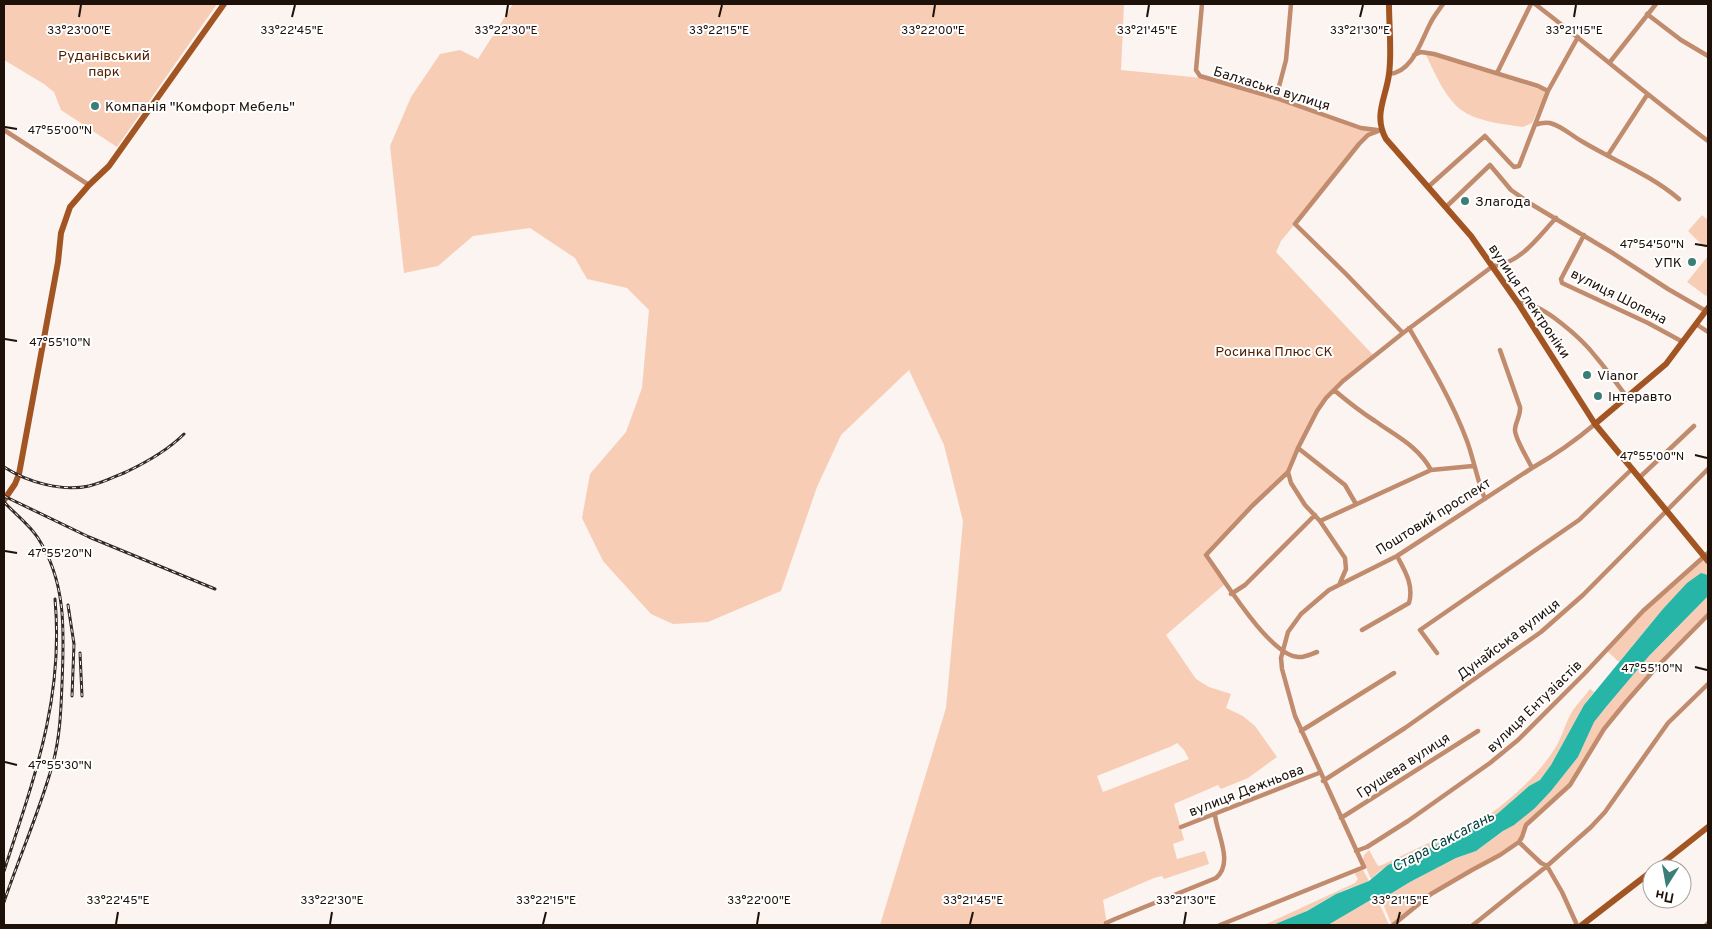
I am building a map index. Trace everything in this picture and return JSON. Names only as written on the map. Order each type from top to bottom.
[{"type":"street","points":[[4,500],[19,474],[63,227],[70,207],[109,166],[224,4]]},
{"type":"street","name":"Балхаська вулиця","points":[[1202,4],[1196,73],[1202,78],[1276,98],[1361,128],[1381,130]]},
{"type":"street","points":[[1276,98],[1286,60],[1291,4]]},
{"type":"street","points":[[1390,4],[1389,74],[1380,115],[1381,130],[1368,135],[1295,224],[1402,332]]},
{"type":"street","points":[[1389,74],[1395,74],[1404,69],[1414,55],[1431,21],[1443,4]]},
{"type":"street","points":[[1496,73],[1531,4]]},
{"type":"street","points":[[1535,4],[1708,142]]},
{"type":"street","points":[[1610,62],[1656,4]]},
{"type":"street","points":[[1648,14],[1681,40],[1708,56]]},
{"type":"street","points":[[1428,187],[1485,136],[1510,164],[1519,166],[1548,91],[1578,37]]},
{"type":"street","points":[[1414,55],[1420,52],[1434,54],[1538,86],[1548,91]]},
{"type":"street","points":[[1608,155],[1648,95]]},
{"type":"street","points":[[1534,124],[1551,123],[1669,190],[1679,199]]},
{"type":"street","points":[[4,130],[89,185]]},
{"type":"street","name":"вулиця Електроніки","points":[[1381,130],[1392,147],[1471,236],[1493,266],[1595,424],[1707,557]]},
{"type":"street","points":[[1446,207],[1490,165],[1514,193],[1668,289],[1707,310]]},
{"type":"street","points":[[1317,652],[1300,658],[1290,656],[1268,638],[1231,594],[1206,555],[1252,506],[1288,472],[1317,411],[1334,390],[1402,332],[1493,266],[1503,265],[1514,260],[1556,218]]},
{"type":"street","name":"вулиця Шопена","points":[[1584,235],[1563,271],[1562,283],[1648,323],[1683,342]]},
{"type":"street","points":[[1518,303],[1529,304],[1540,310],[1573,334],[1597,357],[1627,397]]},
{"type":"street","name":"Поштовий проспект","points":[[1220,925],[1364,867],[1301,731],[1284,680],[1283,650],[1288,632],[1293,623],[1329,590],[1397,556],[1576,440],[1666,364],[1707,310]]},
{"type":"street","points":[[1696,324],[1708,332]]},
{"type":"street","points":[[1409,328],[1455,412],[1468,442],[1473,466],[1485,499]]},
{"type":"street","points":[[1500,350],[1520,407],[1521,414],[1515,429],[1516,435],[1532,468]]},
{"type":"street","points":[[1334,390],[1417,450],[1431,470]]},
{"type":"street","points":[[1639,478],[1694,426]]},
{"type":"street","points":[[1298,448],[1345,485],[1356,504]]},
{"type":"street","points":[[1320,521],[1431,470],[1473,466]]},
{"type":"street","points":[[1437,653],[1420,630],[1579,520],[1632,469]]},
{"type":"street","name":"Дунайська вулиця","points":[[1324,781],[1405,728],[1541,632],[1583,595],[1668,512],[1708,469]]},
{"type":"street","points":[[1288,472],[1297,494],[1320,521],[1345,558],[1346,569],[1340,584]]},
{"type":"street","points":[[1231,594],[1245,585],[1315,516]]},
{"type":"street","points":[[1362,630],[1409,603],[1411,595],[1410,582],[1397,556]]},
{"type":"street","name":"вулиця Ентузіастів","points":[[1356,851],[1367,847],[1408,820],[1490,763],[1518,740],[1591,668],[1644,611],[1707,557]]},
{"type":"street","points":[[1393,925],[1431,894],[1500,855],[1519,842],[1526,824],[1570,785],[1604,729],[1626,702],[1655,669],[1708,615]]},
{"type":"street","points":[[1301,731],[1394,673]]},
{"type":"street","points":[[1473,925],[1547,866],[1591,827],[1605,812],[1668,723],[1708,684]]},
{"type":"street","name":"Грушева вулиця","points":[[1341,818],[1478,731]]},
{"type":"street","name":"вулиця Дежньова","points":[[1181,827],[1319,773]]},
{"type":"street","points":[[1106,924],[1216,878],[1221,874],[1225,866],[1215,815]]},
{"type":"street","points":[[1668,859],[1708,827]]},
{"type":"street","points":[[1519,842],[1541,864],[1547,866],[1562,892],[1577,925]]},
{"type":"street","points":[[1582,925],[1642,879]]},
{"type":"green space","name":"Руданівський парк","points":[[4,4],[217,4],[117,147],[61,110],[54,92],[44,84],[4,60]]},
{"type":"green space","name":"Росинка Плюс СК","points":[[513,4],[1124,4],[1121,70],[1202,78],[1276,98],[1361,127],[1381,130],[1368,135],[1281,241],[1276,252],[1374,356],[1343,381],[1317,411],[1288,472],[1206,555],[1225,584],[1166,635],[1196,679],[1209,687],[1231,694],[1226,708],[1243,716],[1255,726],[1277,757],[1248,778],[1221,789],[1218,785],[1174,804],[1184,840],[1173,844],[1177,859],[1205,851],[1209,864],[1164,879],[1162,876],[1154,878],[1103,900],[1107,925],[880,925],[946,708],[963,521],[944,445],[909,370],[841,435],[817,487],[781,591],[708,622],[673,624],[651,614],[603,561],[582,518],[590,474],[626,432],[642,388],[649,310],[627,288],[587,279],[575,258],[530,228],[473,236],[438,266],[404,273],[390,146],[411,97],[440,54],[460,50],[478,59]],"holes":[[[1177,743],[1189,759],[1103,792],[1097,776]]]},
{"type":"green space","points":[[1425,53],[1542,90],[1546,93],[1532,123],[1523,127],[1482,120],[1460,109],[1444,90]]},
{"type":"green space","points":[[1702,215],[1708,220],[1708,245],[1705,248],[1688,231]]},
{"type":"green space","points":[[1708,256],[1708,293],[1706,296],[1687,282]]},
{"type":"green space","points":[[1708,553],[1708,575],[1706,574],[1679,593],[1662,610],[1619,662],[1607,651],[1644,611]]},
{"type":"green space","points":[[1708,596],[1708,615],[1655,669],[1604,729],[1570,785],[1527,825],[1519,842],[1431,894],[1392,925],[1380,897],[1387,896],[1456,858],[1476,851],[1535,808],[1578,757],[1594,721],[1649,656]]},
{"type":"green space","points":[[1590,689],[1594,692],[1584,705],[1551,765],[1540,780],[1529,786],[1497,814],[1420,853],[1381,870],[1371,879],[1363,861],[1364,855],[1369,850],[1378,866],[1382,865],[1490,814],[1509,799],[1527,783],[1551,755],[1573,710]]},
{"type":"green space","points":[[1363,870],[1369,881],[1340,892],[1311,909],[1283,922],[1264,925],[1355,883],[1358,879],[1354,872]]},
{"type":"green space","points":[[1377,898],[1389,925],[1328,925]]},
{"type":"water","points":[[1701,573],[1708,575],[1708,596],[1649,656],[1606,707],[1594,722],[1578,757],[1535,808],[1476,851],[1456,858],[1387,896],[1374,898],[1328,925],[1273,925],[1307,911],[1336,894],[1369,881],[1388,865],[1420,853],[1497,814],[1529,786],[1540,780],[1551,765],[1584,705],[1662,610],[1687,583]]},
{"type":"railway","points":[[4,467],[34,481],[56,487],[79,488],[108,480],[142,464],[164,451],[184,434]]},
{"type":"railway","points":[[4,496],[89,537],[215,589]]},
{"type":"railway","points":[[4,502],[34,533],[47,555],[59,591],[63,627],[61,714],[55,753],[48,781],[4,902]]},
{"type":"railway","points":[[4,871],[36,770],[51,704],[57,636],[55,599]]},
{"type":"railway","points":[[68,605],[74,644],[72,696]]},
{"type":"railway","points":[[80,653],[82,696]]},
{"type":"place","name":"Компанія \"Комфорт Мебель\"","points":[[95,106]]},
{"type":"place","name":"Злагода","points":[[1465,201]]},
{"type":"place","name":"УПК","points":[[1692,262]]},
{"type":"place","name":"Vianor","points":[[1587,375]]},
{"type":"place","name":"Інтеравто","points":[[1598,396]]},
{"type":"water label","name":"Стара Саксагань","points":[[1443,841]]}]
